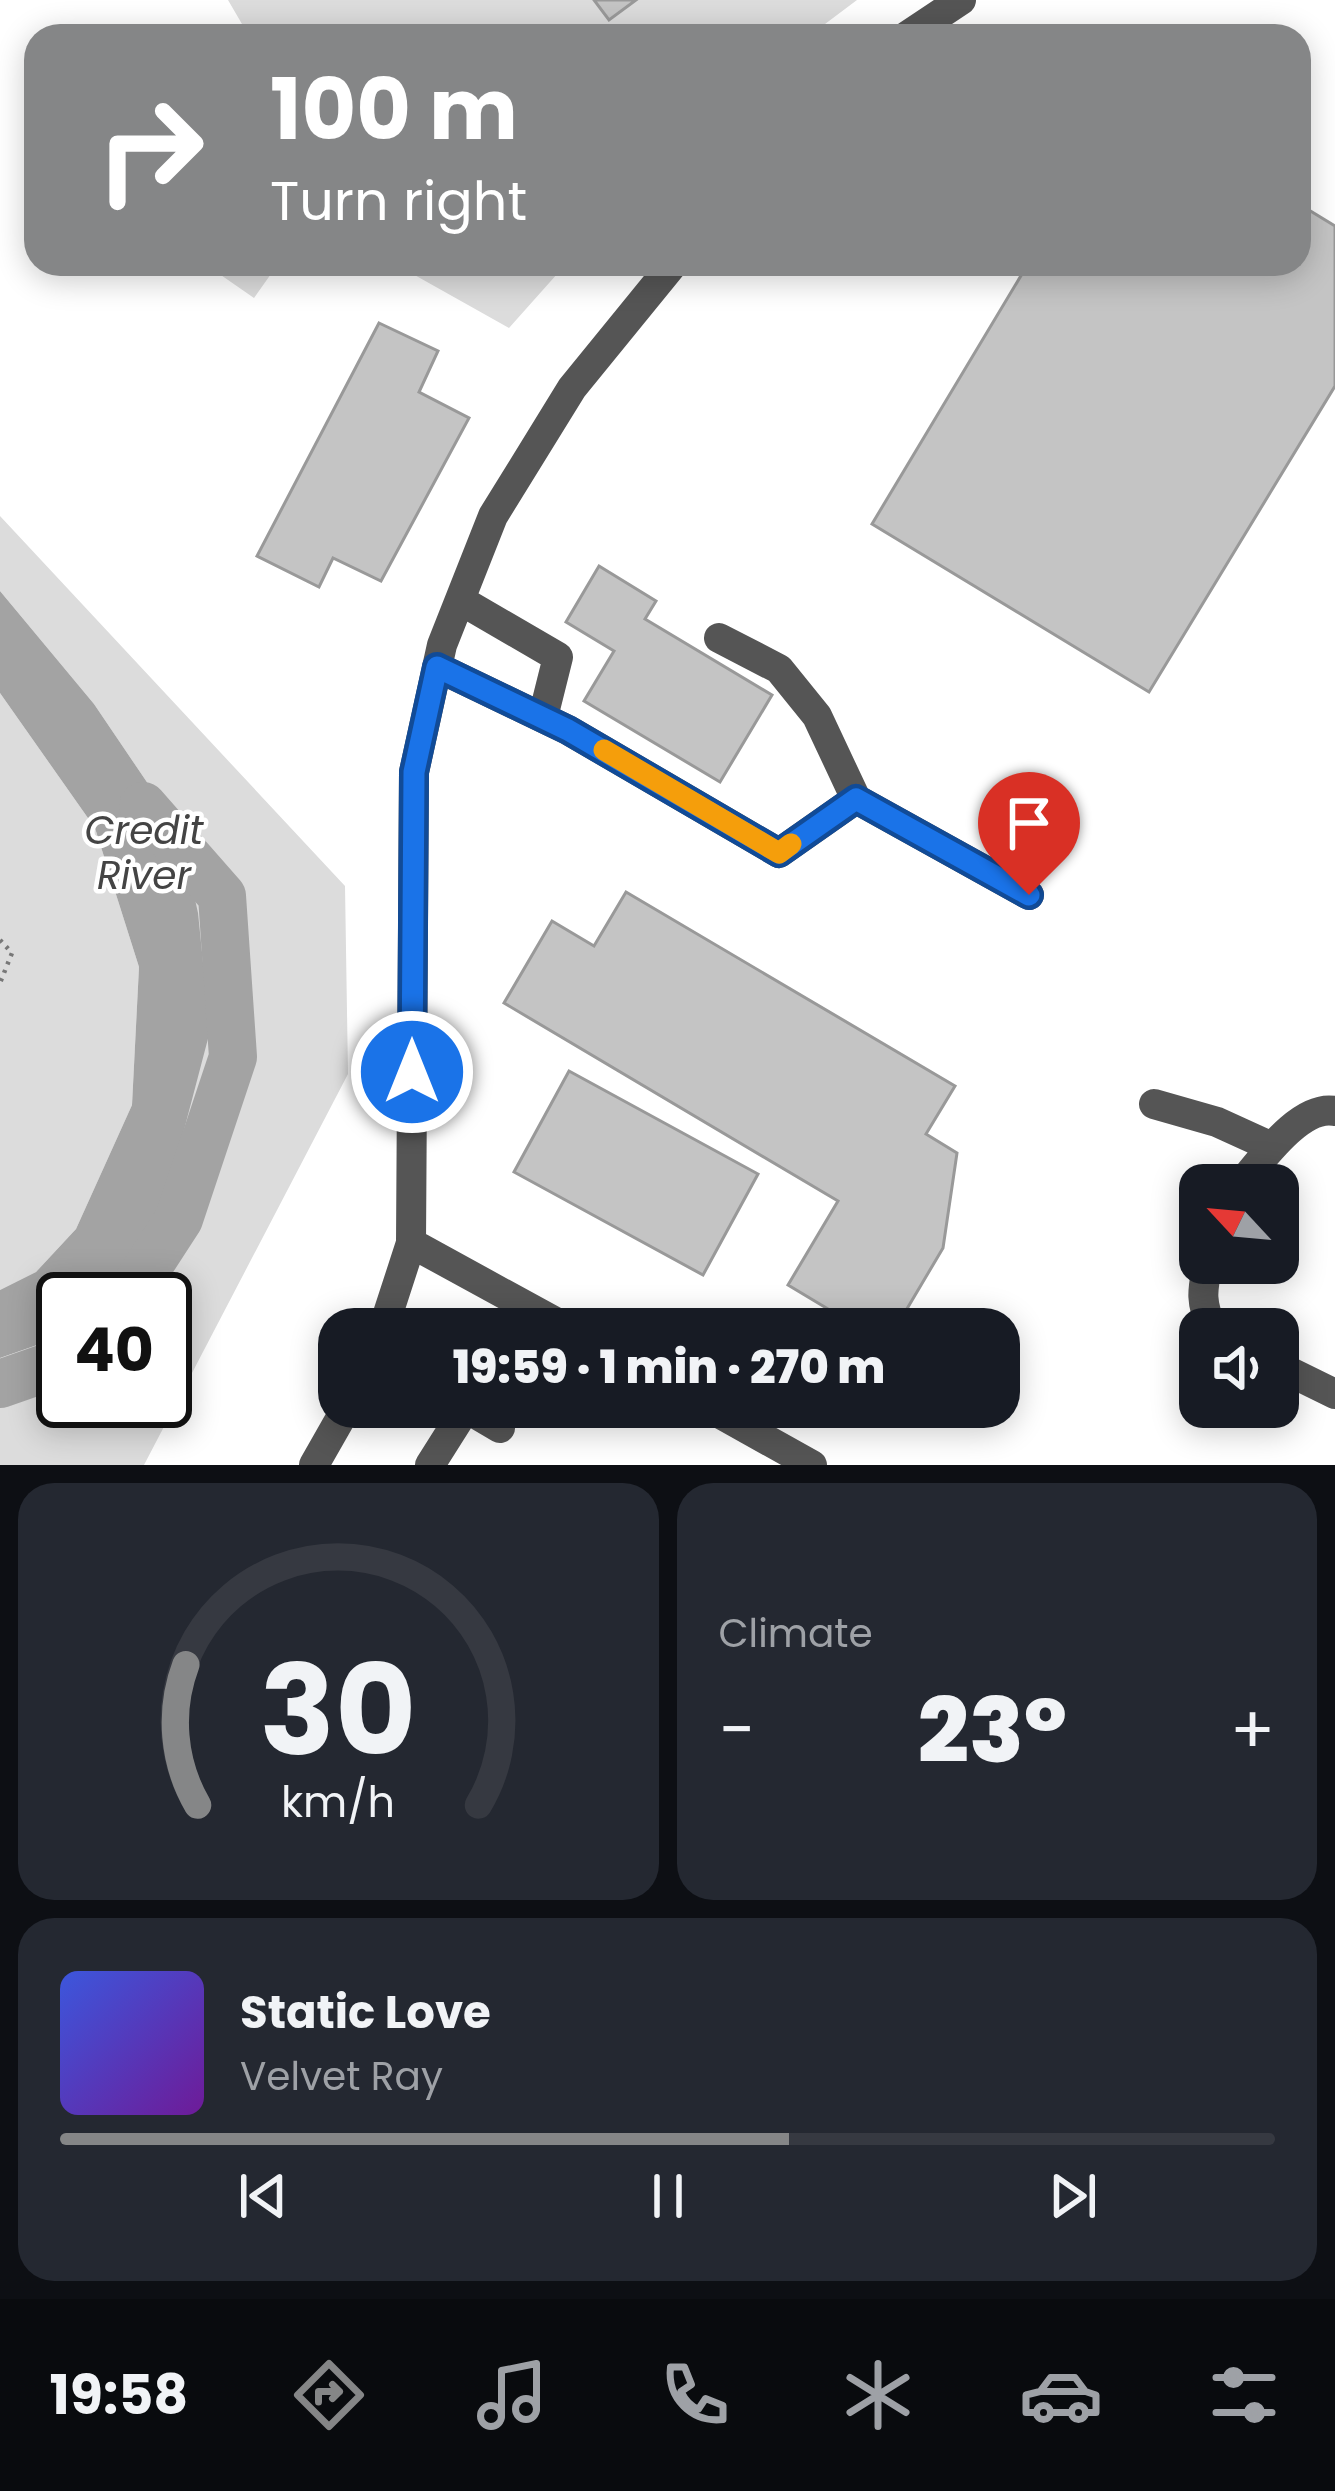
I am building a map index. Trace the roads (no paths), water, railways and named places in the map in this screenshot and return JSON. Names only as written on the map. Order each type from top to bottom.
[{"type":"street","points":[[925,24],[961,0]]},
{"type":"street","points":[[390,1308],[411,1243],[414,772],[442,645],[493,517],[562,403],[663,276]]},
{"type":"street","points":[[460,600],[558,657],[543,717]]},
{"type":"street","points":[[719,638],[778,670],[817,716],[856,799],[1029,895]]},
{"type":"street","points":[[437,667],[543,717],[779,853],[856,799]]},
{"type":"street","points":[[1154,1104],[1216,1122],[1272,1148]]},
{"type":"street","points":[[1258,1164],[1300,1120],[1326,1108],[1335,1111]]},
{"type":"street","points":[[411,1243],[530,1308]]},
{"type":"street","points":[[1299,1376],[1335,1394]]},
{"type":"street","points":[[314,1465],[335,1428]]},
{"type":"street","points":[[430,1465],[453,1428]]},
{"type":"street","points":[[746,1428],[812,1465]]},
{"type":"water","name":"Credit River","points":[[0,591],[94,704],[180,831],[198,913],[210,1031],[158,1229],[133,1272],[36,1272],[76,1229],[132,1105],[139,967],[95,828],[0,693]]},
{"type":"water","name":"Credit River","points":[[36,1272],[36,1345],[0,1358],[0,1290]]},
{"type":"waterway","name":"Credit River","points":[[143,806],[222,896],[233,1057],[179,1219],[145,1272]]},
{"type":"waterway","name":"Credit River","points":[[0,1384],[36,1371]]}]
